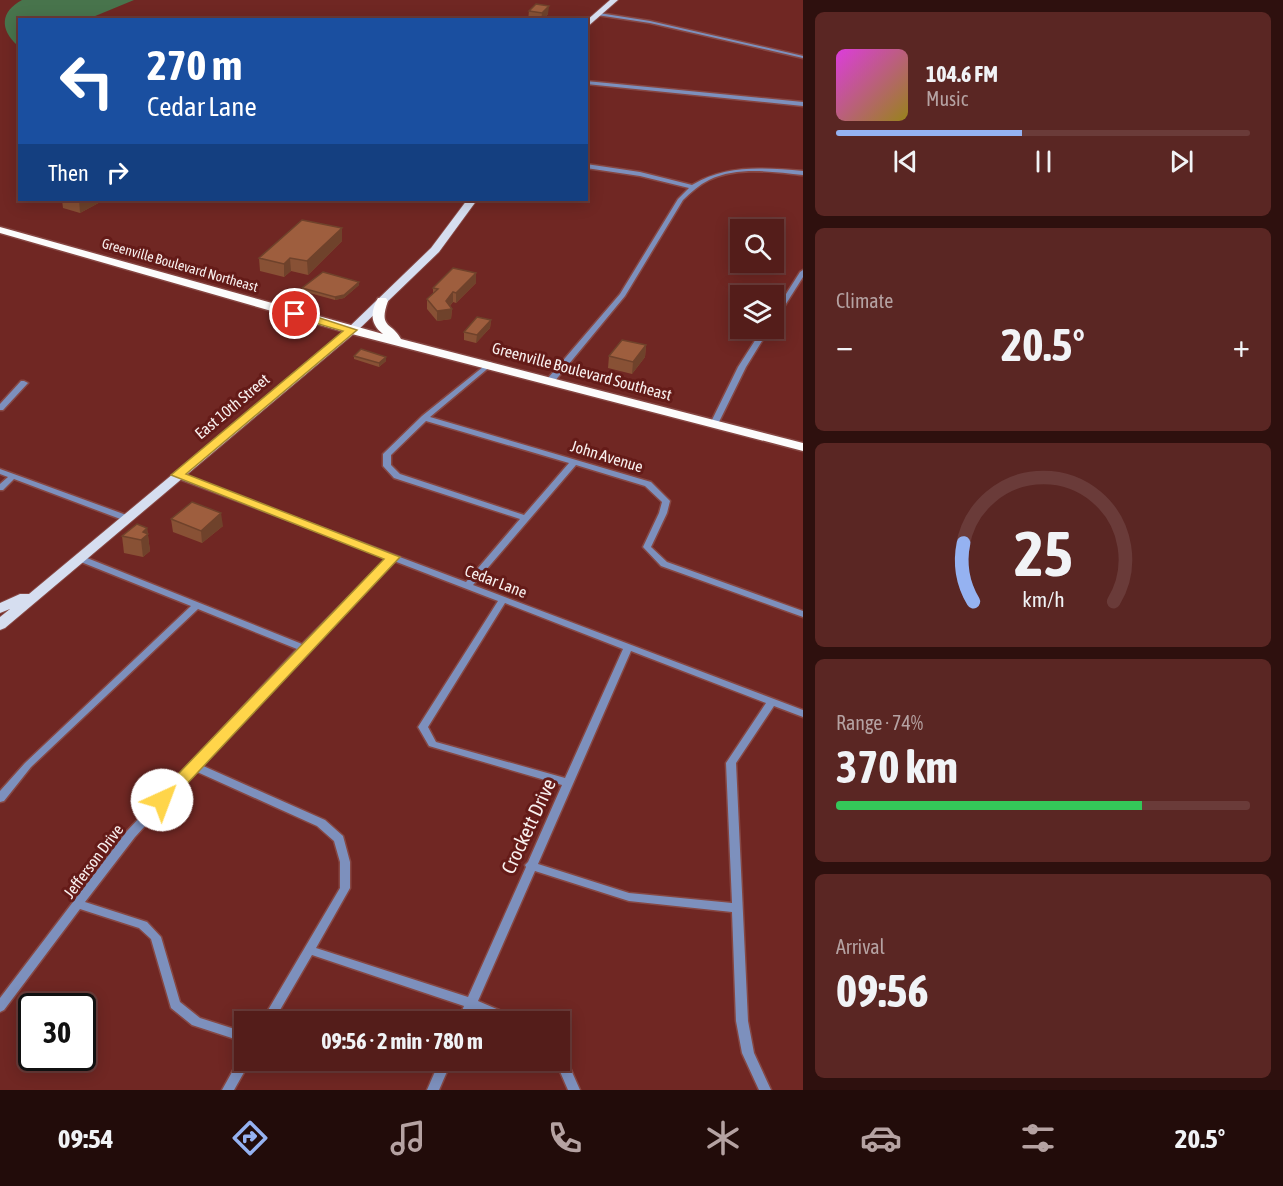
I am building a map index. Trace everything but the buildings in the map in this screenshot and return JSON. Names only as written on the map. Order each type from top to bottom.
[{"type":"highway","name":"Greenville Boulevard Northeast","points":[[0,230],[352,330]]},
{"type":"highway","points":[[382,301],[378,312],[380,326],[403,343]]},
{"type":"highway","name":"Greenville Boulevard Southeast","points":[[352,330],[803,447]]},
{"type":"main road","points":[[588,24],[614,0]]},
{"type":"main road","name":"East 10th Street","points":[[0,625],[352,330],[435,250],[471,201]]},
{"type":"main road","points":[[0,608],[40,590]]},
{"type":"street","points":[[599,14],[650,22],[803,57]]},
{"type":"street","points":[[588,82],[803,104]]},
{"type":"street","points":[[588,166],[640,174],[691,187]]},
{"type":"street","points":[[551,380],[623,295],[691,187],[702,179],[734,171],[764,170],[803,173]]},
{"type":"street","points":[[784,302],[803,272]]},
{"type":"street","points":[[714,424],[742,367],[760,339]]},
{"type":"street","points":[[490,364],[424,418],[387,454],[387,466],[397,476],[524,518]]},
{"type":"street","points":[[0,408],[24,383]]},
{"type":"street","name":"John Avenue","points":[[424,418],[648,484],[666,501],[666,507],[647,547],[664,564],[803,614]]},
{"type":"street","points":[[468,586],[574,462]]},
{"type":"street","points":[[0,471],[126,518]]},
{"type":"street","name":"Cedar Lane","points":[[177,475],[803,714]]},
{"type":"street","points":[[0,488],[14,476]]},
{"type":"street","name":"Jefferson Drive","points":[[0,1007],[80,905],[131,834],[303,648],[393,557]]},
{"type":"street","points":[[79,558],[303,648]]},
{"type":"street","points":[[503,600],[423,727],[432,744],[569,783]]},
{"type":"street","points":[[0,798],[28,765],[197,605]]},
{"type":"street","name":"Crockett Drive","points":[[468,1011],[628,647]]},
{"type":"street","points":[[765,1090],[748,1053],[742,1021],[731,763],[772,702]]},
{"type":"street","points":[[194,766],[321,823],[339,839],[345,862],[345,888],[273,1011]]},
{"type":"street","points":[[530,865],[629,897],[738,908]]},
{"type":"street","points":[[80,905],[143,925],[156,937],[175,1005],[196,1022],[234,1034]]},
{"type":"street","points":[[309,950],[490,1011]]},
{"type":"street","points":[[228,1090],[238,1071]]},
{"type":"street","points":[[433,1090],[441,1071]]},
{"type":"street","points":[[566,1071],[574,1090]]},
{"type":"green space","points":[[22,0],[134,0],[90,18],[18,18],[17,45],[5,27],[6,15]]},
{"type":"route","points":[[162,800],[303,648],[393,557],[177,475],[352,330],[295,314]]}]
